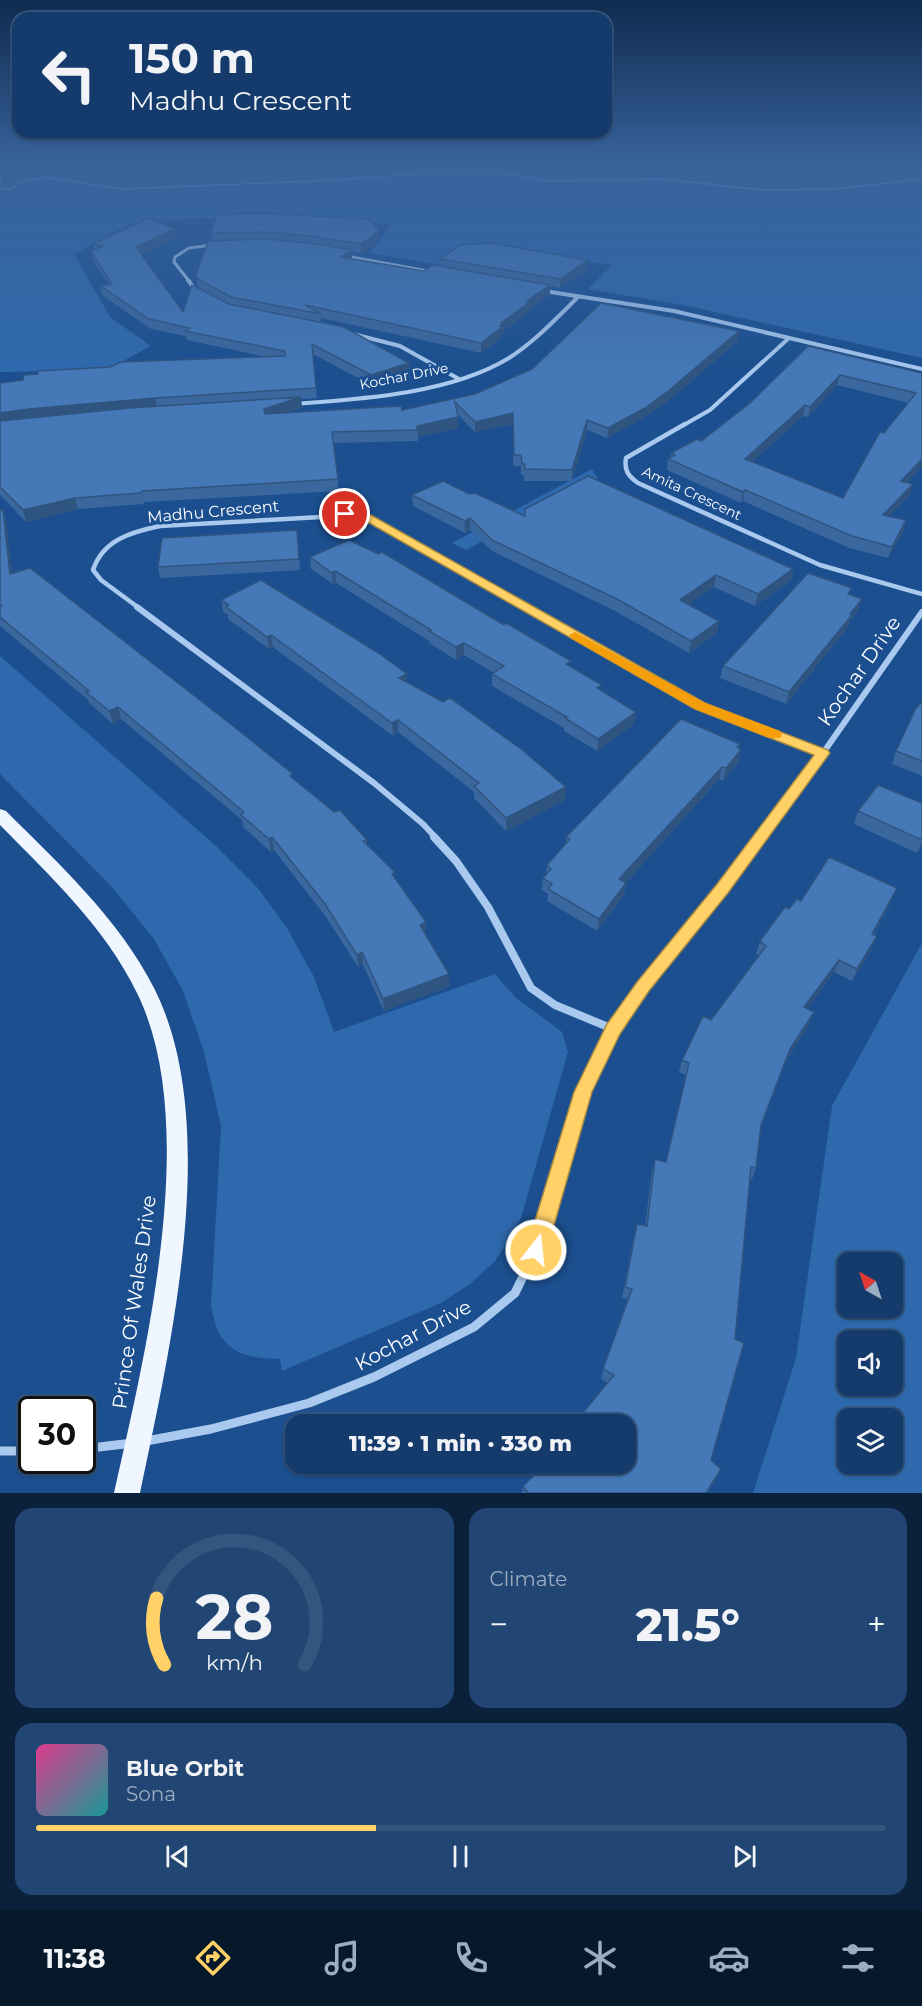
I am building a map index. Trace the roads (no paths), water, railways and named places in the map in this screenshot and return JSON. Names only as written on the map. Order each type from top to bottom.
[{"type":"main road","name":"Prince Of Wales Drive","points":[[0,815],[71,887],[110,933],[146,992],[167,1049],[176,1120],[176,1209],[155,1365],[127,1493]]},
{"type":"street","points":[[207,298],[197,292],[174,262],[174,257],[189,248],[214,245]]},
{"type":"street","points":[[343,255],[437,272]]},
{"type":"street","points":[[543,291],[674,312],[922,369]]},
{"type":"street","name":"Kochar Drive","points":[[287,404],[380,397],[459,379],[507,359],[534,340],[578,297]]},
{"type":"street","points":[[346,333],[382,339],[400,346],[459,379]]},
{"type":"street","name":"Amita Crescent","points":[[789,338],[710,410],[626,458],[624,467],[627,475],[638,483],[820,565],[922,594]]},
{"type":"street","name":"Madhu Crescent","points":[[614,1029],[555,1005],[531,988],[488,907],[456,861],[423,824],[374,783],[101,580],[93,570],[95,558],[107,545],[142,530],[160,526],[357,515],[367,518],[700,706],[823,753]]},
{"type":"street","name":"Kochar Drive","points":[[96,1447],[138,1442],[222,1426],[309,1403],[395,1368],[464,1332],[515,1293],[536,1250],[583,1092],[614,1029],[643,987],[722,888],[823,753],[922,612]]},
{"type":"street","points":[[0,1451],[18,1451]]}]
